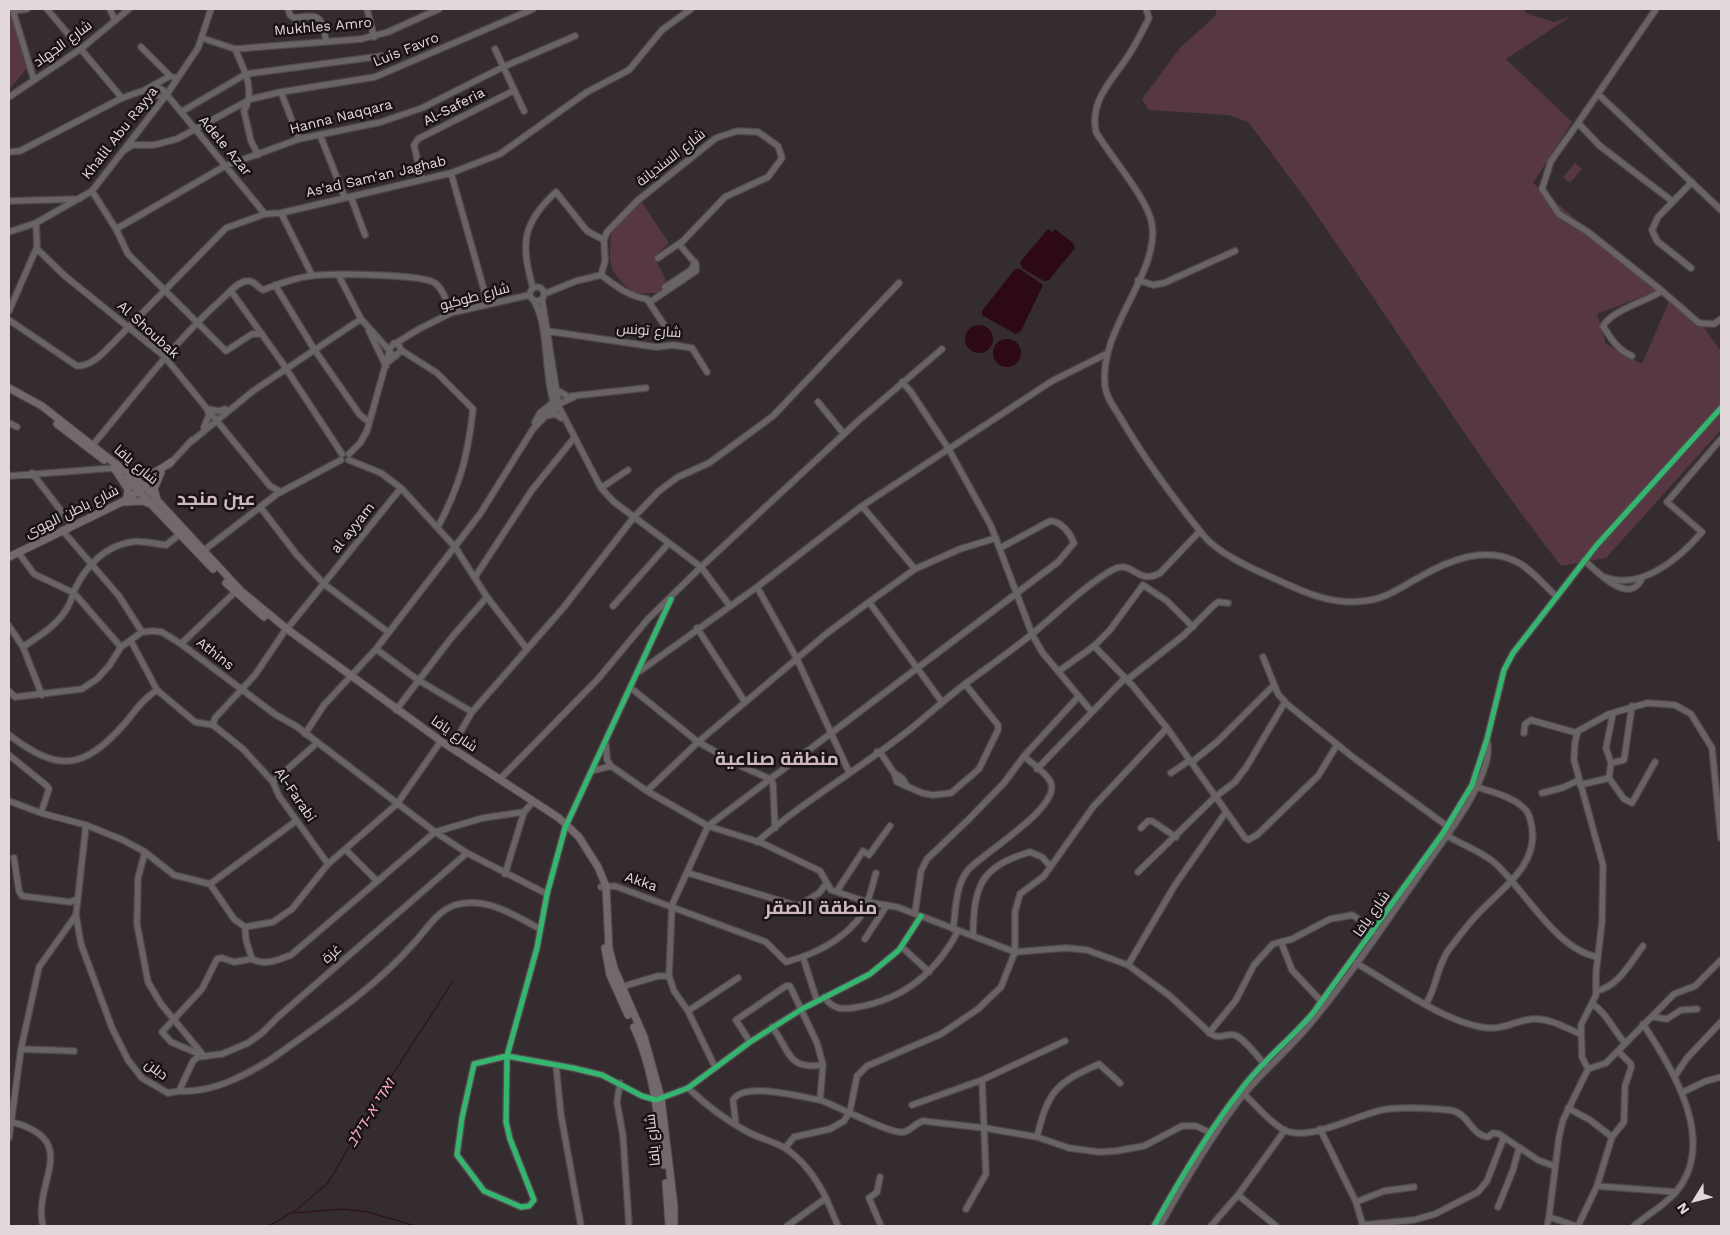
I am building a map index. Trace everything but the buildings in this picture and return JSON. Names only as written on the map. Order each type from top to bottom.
[{"type":"main road","name":"شارع يافا","points":[[9,388],[35,402],[126,473],[249,599],[286,631]]},
{"type":"main road","name":"شارع يافا","points":[[9,392],[35,406],[142,489]]},
{"type":"main road","points":[[126,473],[147,476],[171,462]]},
{"type":"main road","points":[[114,468],[128,489],[125,500],[157,504],[154,489],[161,472]]},
{"type":"main road","name":"شارع باطن الهوى","points":[[9,557],[125,500],[142,489]]},
{"type":"main road","name":"شارع يافا","points":[[157,504],[180,534],[235,592],[349,678],[440,743],[566,826]]},
{"type":"main road","name":"شارع يافا","points":[[349,678],[440,743],[500,779],[566,826],[591,854],[603,886],[609,949],[618,988],[644,1037],[658,1099],[674,1206],[674,1226]]},
{"type":"main road","name":"شارع يافا","points":[[658,1099],[669,1226]]},
{"type":"street","points":[[27,9],[12,10],[34,80]]},
{"type":"street","points":[[47,9],[82,48],[122,98]]},
{"type":"street","points":[[110,9],[116,21]]},
{"type":"street","name":"شارع الجهاد","points":[[9,97],[82,48],[130,9]]},
{"type":"street","name":"Khalil Abu Rayya","points":[[9,232],[36,224],[92,191],[165,96],[173,77],[198,48],[211,9]]},
{"type":"street","points":[[288,9],[290,15],[294,18],[314,16],[320,18],[324,25],[326,41]]},
{"type":"street","points":[[367,9],[374,36]]},
{"type":"street","name":"Mukhles Amro","points":[[235,48],[374,36],[388,32],[439,9]]},
{"type":"street","name":"Luis Favro","points":[[124,151],[132,145],[154,145],[177,139],[195,131],[251,99],[281,92],[375,77],[533,9]]},
{"type":"street","name":"As'ad Sam'an Jaghab","points":[[9,320],[77,366],[84,366],[95,360],[226,228],[265,214],[281,213],[451,173],[500,154],[587,92],[629,70],[662,30],[691,9]]},
{"type":"street","points":[[1146,9],[1148,18],[1144,27],[1131,52],[1096,103],[1094,112],[1096,132],[1139,197],[1152,224],[1150,247],[1106,354],[1105,387],[1110,400],[1146,460],[1200,531],[1214,545],[1253,569],[1314,597],[1336,601],[1372,600],[1391,593],[1436,568],[1464,557],[1496,555],[1520,563],[1557,597]]},
{"type":"street","points":[[1656,9],[1551,161],[1542,189],[1560,214],[1588,232],[1700,323],[1714,324],[1721,319]]},
{"type":"street","name":"Hanna Naqqara","points":[[116,229],[226,166],[299,140],[381,122],[422,108],[503,67],[575,36]]},
{"type":"street","points":[[202,38],[235,48],[246,74],[251,99],[244,112],[251,141],[258,155]]},
{"type":"street","points":[[141,47],[173,77],[145,90]]},
{"type":"street","points":[[495,49],[524,111]]},
{"type":"street","points":[[181,112],[246,74],[382,56]]},
{"type":"street","points":[[9,152],[20,151],[122,98],[157,87],[165,96]]},
{"type":"street","name":"Al-Saferia","points":[[422,180],[414,145],[418,138],[513,91]]},
{"type":"street","points":[[281,92],[299,140]]},
{"type":"street","points":[[1598,94],[1721,210]]},
{"type":"street","name":"Adele Azar","points":[[165,96],[181,112],[265,214]]},
{"type":"street","points":[[1578,123],[1600,146],[1672,202]]},
{"type":"street","points":[[139,129],[139,139],[144,144]]},
{"type":"street","name":"شارع السنديانة","points":[[604,240],[607,232],[637,201],[722,135],[751,130],[773,141],[781,150],[782,158],[768,177],[725,197],[679,244],[658,258]]},
{"type":"street","points":[[320,135],[345,198]]},
{"type":"street","points":[[451,173],[488,304]]},
{"type":"street","points":[[1691,268],[1657,240],[1652,230],[1658,217],[1692,182]]},
{"type":"street","points":[[92,191],[116,229],[128,254],[198,321],[226,351],[252,334],[262,334]]},
{"type":"street","points":[[601,275],[605,261],[604,240],[587,232],[556,192],[536,214],[524,246],[533,288],[529,295],[540,318],[553,390],[561,415],[601,488],[614,502],[701,566],[730,606]]},
{"type":"street","points":[[352,197],[365,235]]},
{"type":"street","points":[[9,201],[80,198]]},
{"type":"street","points":[[281,213],[312,275]]},
{"type":"street","points":[[9,311],[36,249],[36,224]]},
{"type":"street","points":[[648,300],[691,270],[694,262],[679,244]]},
{"type":"street","name":"Al Shoubak","points":[[36,249],[164,356],[270,486],[281,492]]},
{"type":"street","points":[[1138,280],[1153,285],[1164,283],[1235,251]]},
{"type":"street","points":[[92,446],[164,356],[198,321],[231,291],[246,281],[253,281],[263,290],[289,279],[312,275],[394,276],[431,281],[442,290],[451,313]]},
{"type":"street","points":[[534,302],[576,281],[601,275],[623,291],[635,297],[648,300],[668,331]]},
{"type":"street","points":[[339,276],[362,319],[389,351],[396,356],[410,357]]},
{"type":"street","points":[[451,748],[472,712],[564,607],[634,517],[659,491],[678,477],[710,463],[773,416],[899,283]]},
{"type":"street","points":[[275,285],[314,349],[360,415],[368,421]]},
{"type":"street","points":[[305,734],[349,678],[376,649],[455,548],[480,514],[543,414],[553,390],[543,296],[540,288],[533,288]]},
{"type":"street","points":[[231,291],[262,334],[345,462],[365,436],[389,351],[398,346]]},
{"type":"street","points":[[1632,356],[1623,352],[1611,340],[1603,326],[1608,317],[1649,299],[1662,291]]},
{"type":"street","name":"شارع طوكيو","points":[[398,346],[402,340],[419,328],[451,313],[529,295]]},
{"type":"street","points":[[191,442],[225,409],[362,319]]},
{"type":"street","points":[[368,327],[386,365]]},
{"type":"street","name":"شارع تونس","points":[[547,332],[656,347],[684,346],[692,348],[707,372]]},
{"type":"street","points":[[381,341],[398,346],[410,357],[437,373],[472,409],[469,449],[454,496],[438,527]]},
{"type":"street","points":[[386,365],[396,356],[398,346]]},
{"type":"street","points":[[500,779],[598,679],[648,619],[671,599],[701,566],[844,434],[942,349]]},
{"type":"street","points":[[639,672],[697,628],[757,587],[862,506],[1052,381],[1106,354]]},
{"type":"street","points":[[902,382],[911,392],[948,448],[996,538],[1032,634],[1042,652],[1092,712]]},
{"type":"street","points":[[543,414],[556,403],[569,398],[646,388]]},
{"type":"street","points":[[553,390],[569,398]]},
{"type":"street","points":[[142,489],[204,427],[253,391]]},
{"type":"street","points":[[561,415],[569,398]]},
{"type":"street","points":[[818,402],[844,434]]},
{"type":"street","name":"شارع يافا","points":[[1154,1226],[1186,1167],[1212,1134],[1240,1090],[1291,1039],[1355,962],[1373,932],[1474,786],[1504,670],[1525,637],[1584,560],[1721,408]]},
{"type":"street","points":[[204,427],[209,415],[207,409],[218,411],[225,409]]},
{"type":"street","points":[[543,414],[561,415]]},
{"type":"street","points":[[9,424],[17,427]]},
{"type":"street","points":[[198,436],[212,426],[222,428]]},
{"type":"street","points":[[475,577],[532,490],[574,438]]},
{"type":"street","points":[[1584,560],[1604,577],[1618,582],[1642,578],[1685,552],[1702,532],[1667,502],[1721,439]]},
{"type":"street","points":[[203,551],[281,492],[342,457]]},
{"type":"street","points":[[349,457],[382,473],[401,488],[438,527],[455,548],[487,597],[527,649]]},
{"type":"street","points":[[9,476],[114,468]]},
{"type":"street","points":[[601,488],[628,470]]},
{"type":"street","points":[[32,473],[72,525]]},
{"type":"street","name":"Al Shoubak","points":[[270,486],[273,498]]},
{"type":"street","name":"al ayyam","points":[[213,725],[215,718],[269,657],[286,631],[401,488]]},
{"type":"street","points":[[862,506],[916,569]]},
{"type":"street","points":[[261,508],[297,555],[324,584],[388,632]]},
{"type":"street","points":[[715,1067],[688,1012],[674,991],[669,976],[672,905],[708,826],[1058,562],[1074,546],[1072,538],[1061,525],[1056,521],[1050,520],[1000,548]]},
{"type":"street","points":[[9,691],[15,697],[82,689],[109,666],[121,647],[132,641],[142,632],[129,609],[62,530]]},
{"type":"street","points":[[757,842],[849,772],[866,761],[881,755],[942,702],[1032,634],[1088,585],[1114,569],[1126,567],[1141,577],[1153,577],[1160,573],[1200,531]]},
{"type":"street","points":[[23,647],[47,632],[57,622],[71,602],[90,565],[112,547],[132,541],[166,545],[180,534]]},
{"type":"street","points":[[647,791],[698,742],[797,659],[869,602],[916,569],[960,549],[996,538]]},
{"type":"street","points":[[613,606],[669,543]]},
{"type":"street","points":[[18,552],[34,574],[74,593],[121,647]]},
{"type":"street","points":[[1059,671],[1094,646],[1110,630],[1143,585],[1167,601],[1192,626]]},
{"type":"street","points":[[757,587],[797,659],[849,772]]},
{"type":"street","points":[[181,644],[235,592]]},
{"type":"street","points":[[396,710],[418,680],[487,597]]},
{"type":"street","points":[[671,599],[639,672],[566,826],[547,894],[540,929],[507,1056],[506,1122],[510,1139],[534,1200],[529,1206],[521,1207],[484,1191],[457,1155],[462,1118],[474,1064],[507,1056],[556,1065],[602,1075],[642,1096],[658,1099],[688,1088],[750,1042],[802,1009],[870,974],[902,947],[918,915],[921,871],[927,859],[1004,782],[1024,756],[1079,696]]},
{"type":"street","points":[[869,602],[942,702]]},
{"type":"street","points":[[1037,769],[1126,679],[1192,626],[1218,602],[1228,603]]},
{"type":"street","points":[[9,626],[23,647],[42,695]]},
{"type":"street","points":[[697,628],[745,702]]},
{"type":"street","name":"Athins","points":[[142,632],[162,632],[181,644],[241,690],[317,742],[435,832],[467,853],[547,894]]},
{"type":"street","points":[[9,735],[30,751],[50,760],[76,762],[90,755],[115,735],[138,706],[158,690],[132,641]]},
{"type":"street","points":[[1094,646],[1126,679],[1167,728],[1245,838],[1251,839],[1318,776],[1338,745]]},
{"type":"street","points":[[376,649],[418,680],[472,712]]},
{"type":"street","points":[[1263,657],[1274,685],[1285,702],[1338,745],[1447,826]]},
{"type":"street","points":[[881,755],[894,773],[902,778],[907,786],[922,794],[951,793],[979,769],[998,730],[998,725],[965,684]]},
{"type":"street","points":[[1171,773],[1218,741],[1274,685]]},
{"type":"street","points":[[631,688],[698,742],[743,767],[770,779],[773,784],[773,830],[765,845]]},
{"type":"street","name":"Al-Farabi","points":[[158,690],[195,722],[213,725],[228,735],[273,782],[279,796],[328,864]]},
{"type":"street","points":[[1138,872],[1215,797],[1235,782],[1247,766],[1285,702]]},
{"type":"street","points":[[1588,1069],[1582,1057],[1580,1034],[1581,1025],[1592,1004],[1596,990],[1597,957],[1602,922],[1602,855],[1574,760],[1577,733],[1581,728],[1613,713],[1647,703],[1675,705],[1691,714],[1712,748],[1721,812],[1721,838]]},
{"type":"street","points":[[1611,763],[1624,760],[1632,706]]},
{"type":"street","points":[[1613,713],[1606,748],[1611,763],[1609,778],[1624,799],[1632,803],[1655,762]]},
{"type":"street","points":[[1524,733],[1525,724],[1531,720],[1577,733]]},
{"type":"street","points":[[785,1148],[794,1137],[837,1126],[848,1117],[853,1085],[860,1071],[867,1066],[928,1040],[978,1009],[1001,988],[1015,952],[1015,912],[1018,898],[1044,876],[1093,807],[1167,728]]},
{"type":"street","points":[[606,741],[607,760],[611,766],[647,791],[708,826],[765,845],[820,870],[831,890],[867,902],[918,915],[1015,952],[1066,948],[1088,950],[1128,965],[1170,996],[1209,1033],[1218,1038],[1236,1036],[1266,1066]]},
{"type":"street","points":[[273,782],[317,742]]},
{"type":"street","points":[[9,801],[42,813],[86,824],[124,840],[145,852],[174,876],[210,884],[234,919],[246,927],[266,924],[281,918],[300,901],[328,864],[397,804],[440,743]]},
{"type":"street","points":[[9,755],[49,789],[42,813]]},
{"type":"street","points":[[824,997],[830,1004],[841,1009],[875,1004],[905,992],[929,972],[945,953],[956,930],[959,884],[968,870],[1042,808],[1052,787],[1049,780],[1024,756]]},
{"type":"street","points":[[592,771],[611,766]]},
{"type":"street","points":[[1542,793],[1609,778]]},
{"type":"street","points":[[1160,1226],[1212,1134],[1266,1066],[1311,1024],[1446,836],[1474,786],[1517,803],[1527,811],[1530,818],[1533,840],[1528,860],[1511,881],[1477,914],[1448,950],[1438,973],[1433,994],[1426,1004]]},
{"type":"street","points":[[505,874],[524,812],[532,804]]},
{"type":"street","points":[[204,1056],[171,1042],[162,1032],[202,989],[217,959],[222,958],[234,962],[252,959],[259,963],[266,963],[290,955],[435,832],[484,818],[524,812]]},
{"type":"street","points":[[1128,965],[1175,885],[1226,812]]},
{"type":"street","points":[[210,884],[296,821]]},
{"type":"street","points":[[1142,828],[1148,821],[1152,821],[1176,836]]},
{"type":"street","name":"دبلن","points":[[86,824],[76,915],[81,944],[112,1028],[128,1060],[142,1078],[158,1089],[168,1093],[179,1091],[184,1084],[193,1061],[204,1056]]},
{"type":"street","points":[[837,891],[863,851],[870,855],[890,826]]},
{"type":"street","points":[[1446,836],[1488,857],[1534,906],[1548,926],[1586,954],[1597,957]]},
{"type":"street","points":[[346,850],[377,881]]},
{"type":"street","points":[[145,852],[138,878],[137,898],[137,924],[143,964],[155,996],[204,1056]]},
{"type":"street","points":[[973,936],[977,891],[990,871],[1003,862],[1030,852],[1042,857],[1050,866]]},
{"type":"street","name":"غزة","points":[[204,1056],[236,1049],[262,1033],[279,1016],[467,853]]},
{"type":"street","points":[[14,858],[19,891],[22,896],[70,902],[78,899]]},
{"type":"street","points":[[688,873],[798,906],[818,894],[827,883]]},
{"type":"street","points":[[816,1001],[803,957],[825,947],[858,920],[867,902],[876,874]]},
{"type":"street","name":"Akka","points":[[603,886],[615,886],[672,905],[766,942],[786,962],[803,957]]},
{"type":"street","points":[[179,1091],[211,1089],[270,1060],[368,989],[396,963],[440,913],[454,906],[467,903],[489,904],[505,910],[540,929]]},
{"type":"street","points":[[865,939],[887,906]]},
{"type":"street","points":[[9,1138],[21,1048],[39,967],[76,915]]},
{"type":"street","points":[[1209,1033],[1232,1007],[1254,965],[1266,950],[1281,942],[1292,939],[1330,918],[1352,915],[1373,932]]},
{"type":"street","points":[[246,927],[246,940],[252,959]]},
{"type":"street","points":[[1281,942],[1292,970],[1322,1002]]},
{"type":"street","points":[[1596,990],[1608,986],[1620,977],[1643,946]]},
{"type":"street","points":[[902,947],[929,972]]},
{"type":"street","points":[[1547,1226],[1559,1137],[1568,1108],[1588,1069],[1606,1063],[1674,994],[1695,986],[1721,960]]},
{"type":"street","points":[[1355,962],[1440,1012],[1478,1026],[1501,1028],[1523,1021],[1542,1019],[1580,1034]]},
{"type":"street","points":[[618,988],[658,976],[669,976]]},
{"type":"street","points":[[688,1012],[738,978]]},
{"type":"street","points":[[750,1042],[736,1020],[786,986],[791,988],[817,1043],[823,1065],[820,1100]]},
{"type":"street","points":[[1592,1004],[1598,1008],[1613,1030],[1625,1043]]},
{"type":"street","points":[[1654,1016],[1667,1019],[1682,1010],[1697,1009]]},
{"type":"street","points":[[1675,1076],[1687,1058],[1721,1022]]},
{"type":"street","points":[[1634,1226],[1676,1192],[1685,1178],[1694,1151],[1683,1092],[1643,1024]]},
{"type":"street","points":[[772,1028],[794,1061],[801,1066],[823,1065]]},
{"type":"street","points":[[912,1105],[982,1080],[1065,1041]]},
{"type":"street","points":[[21,1048],[74,1051]]},
{"type":"street","points":[[1549,1217],[1577,1226],[1597,1186],[1612,1137],[1624,1122],[1625,1086],[1632,1068],[1631,1064],[1618,1051]]},
{"type":"street","points":[[1036,1137],[1052,1095],[1066,1080],[1099,1064],[1120,1083]]},
{"type":"street","points":[[556,1065],[561,1115],[581,1226]]},
{"type":"street","points":[[1683,1092],[1706,1080],[1721,1077]]},
{"type":"street","points":[[966,1209],[986,1174],[986,1128],[982,1080]]},
{"type":"street","points":[[620,1083],[617,1102],[623,1136],[629,1226]]},
{"type":"street","points":[[688,1088],[716,1113],[736,1125],[785,1148],[805,1166],[820,1186],[838,1226]]},
{"type":"street","points":[[736,1125],[732,1100],[742,1092],[759,1090],[820,1100],[850,1111],[885,1128],[902,1133],[910,1129],[915,1123],[922,1121],[986,1128],[1036,1137],[1069,1148],[1099,1152],[1144,1146],[1182,1126],[1196,1126],[1212,1134]]},
{"type":"street","points":[[1244,1094],[1285,1130],[1300,1132],[1320,1130],[1372,1113],[1411,1108],[1459,1112],[1479,1135],[1488,1137],[1493,1133],[1504,1137],[1538,1160],[1554,1166]]},
{"type":"street","points":[[1568,1108],[1590,1120],[1612,1137]]},
{"type":"street","points":[[12,1122],[29,1128],[51,1150],[51,1163],[41,1204],[43,1226]]},
{"type":"street","points":[[1212,1226],[1238,1195],[1285,1130]]},
{"type":"street","points":[[1320,1130],[1356,1202],[1362,1226],[1414,1220],[1436,1214],[1478,1192],[1487,1181],[1504,1137]]},
{"type":"street","points":[[1498,1207],[1513,1170],[1519,1148]]},
{"type":"street","points":[[880,1177],[878,1192],[869,1198],[881,1226]]},
{"type":"street","points":[[1597,1186],[1676,1192]]},
{"type":"street","points":[[1356,1202],[1384,1191],[1414,1188]]},
{"type":"street","points":[[1238,1195],[1276,1226]]},
{"type":"street","points":[[787,1226],[826,1198]]},
{"type":"shaded area","points":[[1217,9],[1522,9],[1528,14],[1554,22],[1570,17],[1506,59],[1572,122],[1533,183],[1659,290],[1597,314],[1606,344],[1642,364],[1670,299],[1703,326],[1721,351],[1721,430],[1606,558],[1561,566],[1520,512],[1289,176],[1248,122],[1229,115],[1149,110],[1142,99],[1180,48],[1215,16]]},
{"type":"shaded area","points":[[9,11],[27,68],[9,90]]},
{"type":"shaded area","points":[[1575,163],[1582,169],[1570,183],[1563,177]]},
{"type":"shaded area","points":[[641,201],[669,243],[654,257],[666,280],[661,293],[633,293],[618,278],[610,261],[611,232]]},
{"type":"shaded area","points":[[1048,229],[1052,232],[1055,229],[1073,243],[1075,248],[1049,280],[1044,281],[1022,268],[1020,262]]},
{"type":"shaded area","points":[[1015,269],[1020,269],[1043,285],[1021,331],[1016,334],[982,315],[982,311]]},
{"type":"shaded area","points":[[979,325],[989,329],[993,339],[989,349],[979,353],[969,349],[965,339],[969,329]]},
{"type":"shaded area","points":[[1007,339],[1017,343],[1021,353],[1017,363],[1007,367],[997,363],[993,353],[997,343]]},
{"type":"waterway","name":"ואדי א-דילב","points":[[269,1226],[296,1210],[328,1183],[380,1094],[453,981]]},
{"type":"waterway","points":[[294,1213],[342,1209],[368,1212],[416,1226]]},
{"type":"cycle path","points":[[1154,1226],[1216,1123],[1248,1080],[1313,1013],[1443,833],[1472,785],[1487,739],[1504,670],[1513,653],[1596,546],[1721,408]]},
{"type":"cycle path","points":[[671,599],[565,828],[547,894],[537,948],[507,1056],[506,1122],[510,1139],[534,1200],[529,1206],[521,1207],[484,1191],[457,1155],[462,1118],[474,1064],[507,1056],[573,1068],[602,1075],[642,1096],[656,1100],[688,1088],[750,1042],[802,1009],[870,974],[899,950],[921,916]]},
{"type":"district","name":"عين منجد","points":[[216,499]]},
{"type":"district","name":"منطقة صناعية","points":[[777,759]]},
{"type":"district","name":"منطقة الصقر","points":[[821,908]]}]
